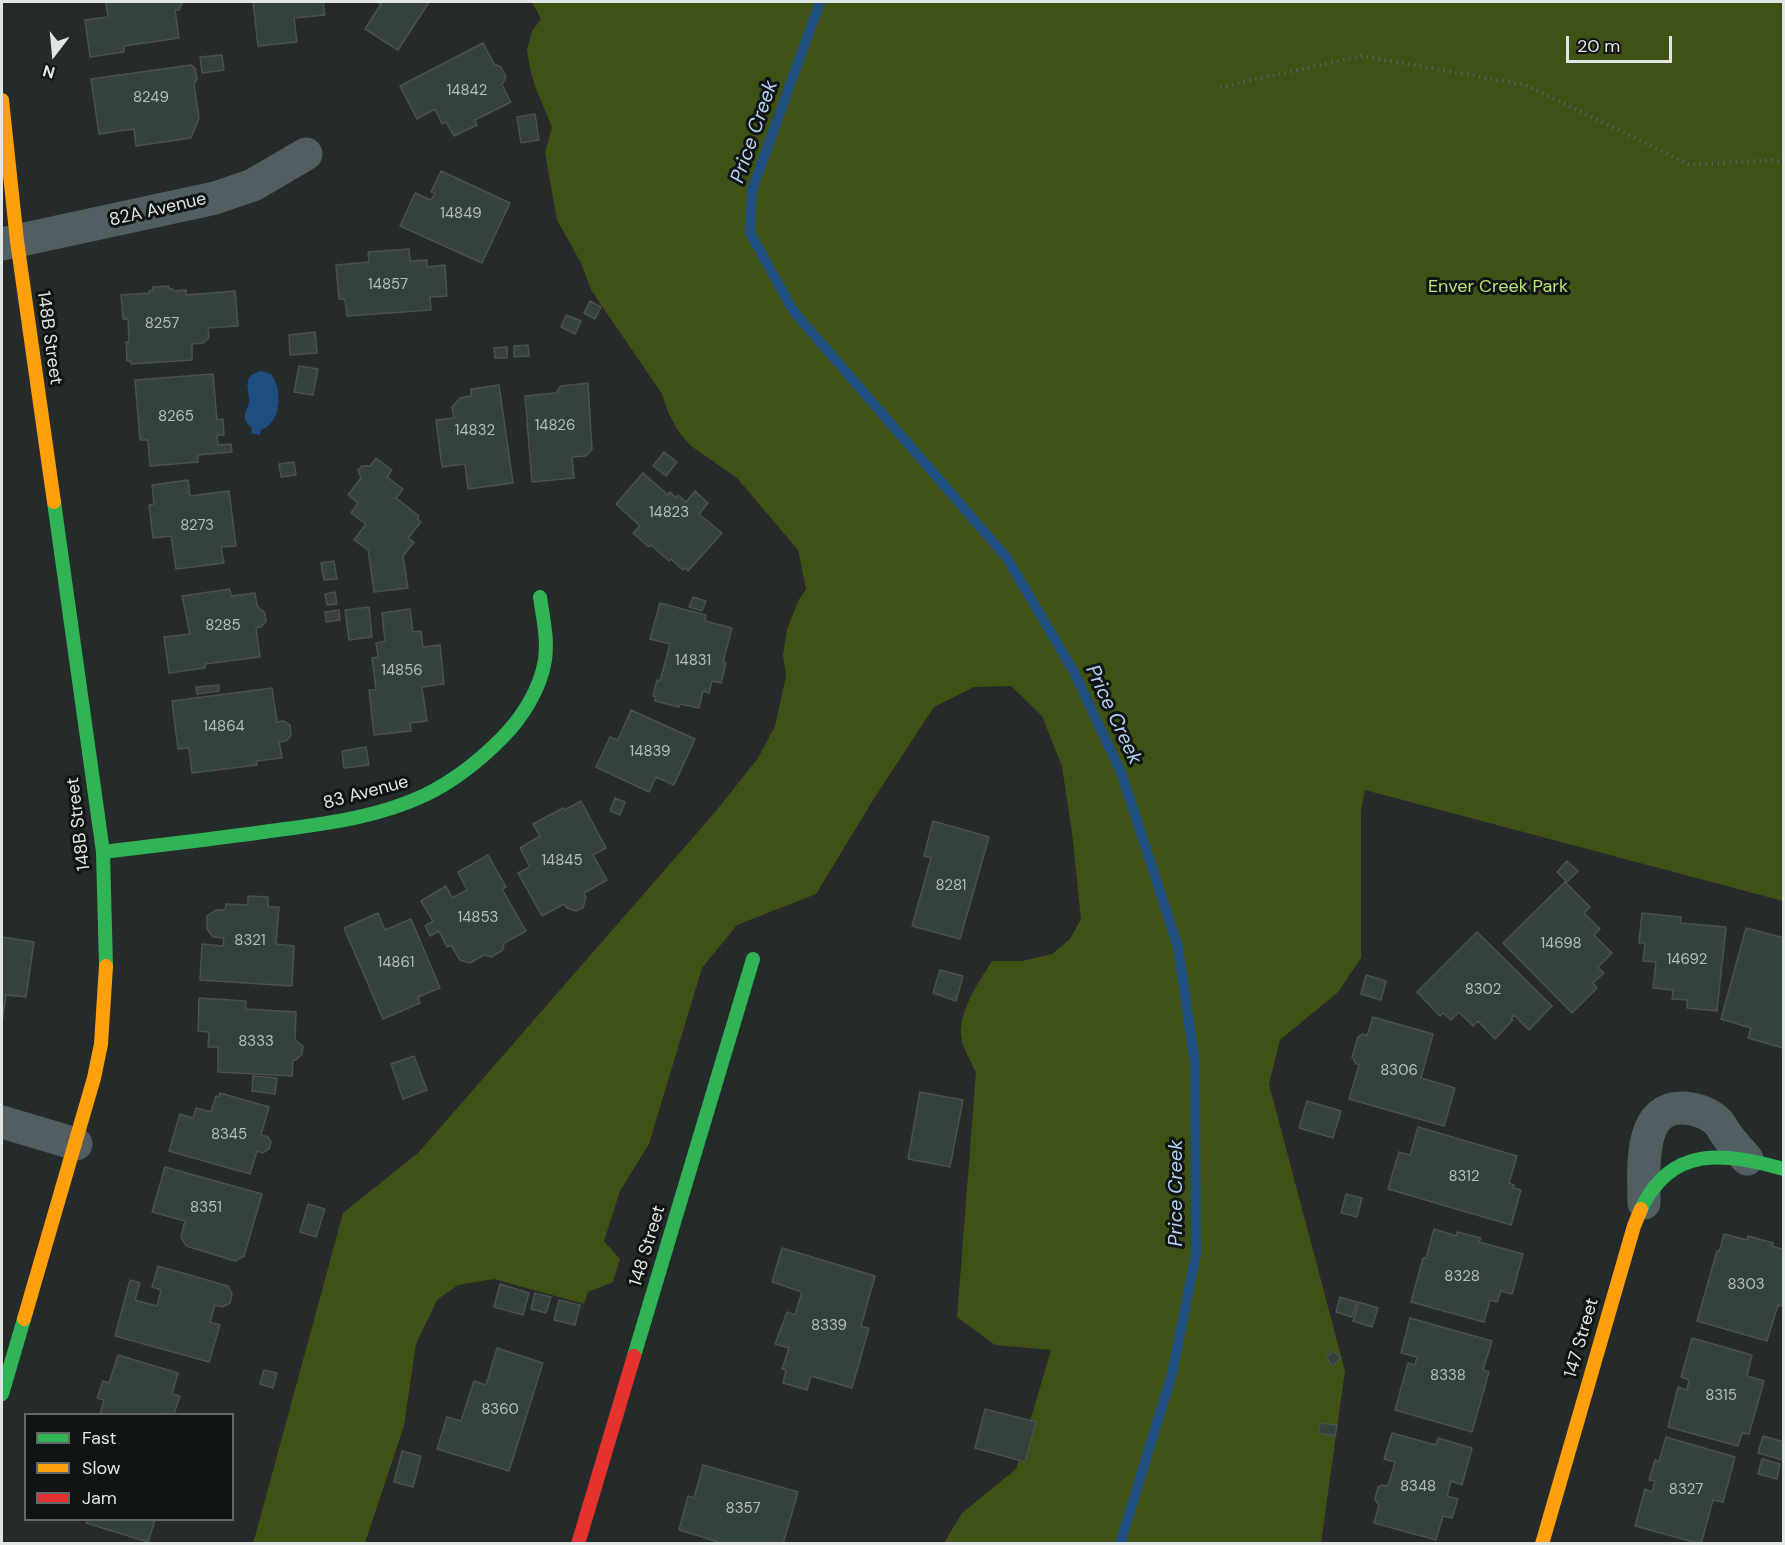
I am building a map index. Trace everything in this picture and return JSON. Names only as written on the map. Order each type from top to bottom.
[{"type":"street","name":"148B Street","points":[[2,100],[9,243],[103,852],[106,939],[104,1011],[96,1069],[2,1394]]},
{"type":"street","name":"82A Avenue","points":[[9,243],[214,198],[253,185],[306,154]]},
{"type":"street","name":"83 Avenue","points":[[103,852],[350,819],[401,806],[448,784],[470,770],[490,751],[522,714],[533,697],[541,678],[545,654],[540,597]]},
{"type":"street","name":"148 Street","points":[[578,1544],[753,959]]},
{"type":"street","points":[[1644,1203],[1645,1145],[1658,1117],[1667,1111],[1686,1108],[1706,1113],[1718,1122],[1746,1159],[1784,1169]]},
{"type":"street","points":[[2,1122],[76,1144]]},
{"type":"street","name":"147 Street","points":[[1542,1544],[1634,1226],[1644,1203],[1660,1179],[1672,1168],[1688,1161],[1704,1156],[1746,1159]]},
{"type":"path","points":[[1220,87],[1362,56],[1526,85],[1690,165],[1772,160],[1784,162]]},
{"type":"green space","name":"Enver Creek Park","points":[[532,2],[1783,2],[1783,901],[1365,790],[1361,811],[1361,958],[1338,992],[1280,1040],[1269,1084],[1345,1371],[1321,1543],[944,1543],[962,1513],[1016,1469],[1051,1350],[995,1345],[957,1317],[976,1072],[962,1039],[962,1019],[973,993],[992,961],[1022,961],[1052,954],[1070,939],[1081,919],[1062,767],[1042,716],[1011,686],[974,687],[934,707],[875,797],[816,894],[737,925],[702,968],[649,1144],[620,1191],[604,1241],[620,1259],[613,1282],[588,1292],[584,1304],[494,1279],[458,1285],[437,1300],[416,1344],[404,1426],[365,1543],[253,1544],[343,1213],[418,1153],[716,811],[758,758],[775,726],[786,676],[783,655],[787,629],[798,601],[806,589],[798,550],[737,478],[691,446],[678,431],[662,394],[591,290],[581,263],[557,220],[545,153],[552,127],[536,89],[527,50],[532,31],[541,19]]},
{"type":"water","points":[[261,371],[271,374],[279,397],[277,413],[268,426],[261,430],[260,435],[251,433],[252,428],[245,420],[245,416],[249,402],[249,378]]},
{"type":"building","points":[[103,2],[183,2],[179,10],[175,10],[179,38],[124,46],[124,52],[90,57],[85,20],[108,17],[106,3]]},
{"type":"building","points":[[253,2],[323,2],[325,15],[294,18],[297,42],[258,46]]},
{"type":"building","points":[[377,2],[429,2],[398,50],[365,29],[381,4]]},
{"type":"building","points":[[483,43],[494,64],[501,67],[506,77],[502,85],[511,102],[475,120],[477,125],[454,136],[446,122],[442,124],[435,109],[417,119],[400,86]]},
{"type":"building","points":[[222,55],[224,70],[202,73],[200,57]]},
{"type":"building","points":[[191,65],[195,68],[197,79],[194,84],[199,118],[191,138],[136,146],[134,129],[99,134],[91,79]]},
{"type":"building","points":[[535,114],[539,140],[521,143],[517,117]]},
{"type":"building","points":[[441,171],[510,203],[482,263],[400,226],[415,193],[431,200],[435,193],[431,192]]},
{"type":"building","points":[[409,249],[410,261],[427,260],[427,267],[445,265],[447,296],[430,297],[431,310],[347,316],[345,299],[339,299],[336,265],[369,262],[368,252]]},
{"type":"building","points":[[169,286],[169,289],[173,291],[186,290],[186,295],[235,291],[238,326],[208,328],[209,338],[203,343],[192,344],[192,360],[131,364],[131,361],[127,361],[128,319],[123,319],[121,295],[149,293],[153,287]]},
{"type":"building","points":[[590,301],[601,307],[595,319],[584,313]]},
{"type":"building","points":[[566,315],[581,321],[575,334],[561,327]]},
{"type":"building","points":[[315,332],[317,353],[290,355],[289,335]]},
{"type":"building","points":[[528,345],[529,356],[514,357],[514,346]]},
{"type":"building","points":[[507,347],[507,358],[495,358],[494,348]]},
{"type":"building","points":[[299,366],[318,369],[313,395],[294,392]]},
{"type":"building","points":[[213,374],[217,420],[223,419],[224,435],[217,435],[218,445],[231,444],[232,452],[198,455],[198,462],[150,466],[148,440],[140,440],[135,380]]},
{"type":"building","points":[[588,383],[592,449],[586,456],[572,457],[574,478],[532,482],[525,396],[556,393],[561,386]]},
{"type":"building","points":[[499,385],[513,483],[468,489],[465,464],[442,467],[436,420],[454,418],[452,407],[460,398],[471,396],[471,389]]},
{"type":"building","points":[[664,452],[677,462],[666,476],[653,466]]},
{"type":"building","points":[[376,458],[392,470],[387,477],[403,489],[396,498],[419,516],[417,519],[421,522],[408,538],[414,542],[403,556],[408,588],[374,592],[368,550],[354,540],[366,524],[351,513],[358,503],[348,495],[361,478],[358,470],[362,466],[370,466]]},
{"type":"building","points":[[294,462],[296,475],[281,477],[279,464]]},
{"type":"building","points":[[643,473],[668,495],[670,492],[676,498],[678,495],[686,502],[695,491],[708,503],[699,514],[722,533],[688,571],[685,568],[683,570],[671,559],[669,561],[633,533],[640,526],[616,504]]},
{"type":"building","points":[[188,480],[190,496],[229,491],[236,546],[221,547],[224,563],[176,569],[171,536],[153,538],[149,505],[154,504],[152,485]]},
{"type":"building","points":[[334,561],[337,579],[324,580],[321,563]]},
{"type":"building","points":[[230,589],[231,596],[255,593],[257,606],[265,613],[266,621],[261,627],[256,628],[260,657],[205,664],[205,668],[169,673],[164,637],[190,634],[182,596]]},
{"type":"building","points":[[335,592],[337,604],[327,605],[325,594]]},
{"type":"building","points":[[693,597],[706,601],[702,611],[689,607]]},
{"type":"building","points":[[660,603],[706,615],[705,621],[732,628],[723,662],[726,663],[721,683],[712,681],[709,693],[703,691],[699,708],[680,704],[679,707],[655,701],[656,697],[653,696],[657,680],[660,681],[670,644],[650,639]]},
{"type":"building","points":[[369,607],[372,637],[349,640],[345,610]]},
{"type":"building","points":[[410,609],[413,632],[421,631],[423,647],[440,645],[444,684],[422,687],[427,721],[410,723],[411,731],[374,735],[369,690],[376,690],[372,658],[378,657],[376,643],[385,641],[382,613]]},
{"type":"building","points":[[339,610],[340,620],[326,622],[325,612]]},
{"type":"building","points":[[219,685],[219,691],[197,694],[196,687]]},
{"type":"building","points":[[272,688],[277,722],[284,721],[290,725],[291,735],[286,741],[279,742],[282,758],[256,761],[257,765],[192,773],[189,748],[178,749],[172,701]]},
{"type":"building","points":[[631,710],[695,739],[674,785],[656,777],[649,792],[596,767],[610,737],[618,740]]},
{"type":"building","points":[[366,747],[369,765],[344,768],[342,751]]},
{"type":"building","points":[[615,798],[625,802],[620,815],[610,811]]},
{"type":"building","points":[[581,801],[606,848],[593,855],[607,880],[584,893],[586,897],[583,908],[576,911],[567,908],[564,904],[542,916],[518,873],[530,867],[520,848],[540,836],[533,824]]},
{"type":"building","points":[[933,821],[989,837],[960,939],[912,926],[931,858],[924,856]]},
{"type":"building","points":[[488,855],[506,887],[502,889],[526,931],[504,943],[503,950],[491,957],[484,955],[470,963],[460,960],[451,945],[447,947],[439,931],[430,936],[425,926],[433,921],[421,901],[446,886],[452,898],[467,890],[458,872]]},
{"type":"building","points":[[1567,861],[1578,871],[1567,882],[1557,872]]},
{"type":"building","points":[[1565,882],[1590,907],[1584,913],[1600,929],[1594,935],[1612,953],[1598,967],[1604,973],[1593,983],[1597,988],[1572,1013],[1503,943]]},
{"type":"building","points":[[248,896],[268,897],[268,907],[279,907],[276,944],[294,946],[292,986],[200,980],[202,944],[223,946],[224,938],[213,937],[207,929],[207,916],[216,910],[225,910],[226,904],[248,905]]},
{"type":"building","points":[[378,913],[385,930],[411,919],[440,988],[418,997],[420,1003],[383,1019],[344,928]]},
{"type":"building","points":[[1642,913],[1681,917],[1680,923],[1726,927],[1717,1011],[1687,1008],[1687,1000],[1672,999],[1673,990],[1653,988],[1656,962],[1643,961],[1645,943],[1639,943]]},
{"type":"building","points":[[1746,928],[1784,938],[1783,1048],[1748,1038],[1751,1028],[1721,1019]]},
{"type":"building","points":[[1477,932],[1552,1006],[1529,1030],[1514,1015],[1511,1019],[1513,1020],[1495,1039],[1478,1021],[1473,1026],[1459,1012],[1451,1020],[1443,1013],[1440,1016],[1417,992]]},
{"type":"building","points":[[2,937],[34,942],[26,997],[6,995],[2,1023]]},
{"type":"building","points":[[940,970],[963,976],[956,1001],[933,993]]},
{"type":"building","points":[[1366,975],[1386,981],[1381,1000],[1361,994]]},
{"type":"building","points":[[199,998],[246,1001],[246,1009],[296,1012],[295,1040],[303,1046],[302,1054],[293,1060],[292,1076],[218,1072],[218,1047],[208,1047],[209,1032],[198,1031]]},
{"type":"building","points":[[1373,1017],[1433,1034],[1421,1078],[1455,1088],[1444,1126],[1349,1099],[1359,1065],[1352,1057],[1358,1037],[1363,1034],[1367,1036]]},
{"type":"building","points":[[414,1056],[427,1090],[403,1099],[391,1064]]},
{"type":"building","points":[[253,1076],[277,1078],[275,1094],[252,1091]]},
{"type":"building","points":[[920,1092],[963,1100],[950,1167],[908,1159]]},
{"type":"building","points":[[220,1093],[269,1107],[261,1135],[268,1137],[271,1142],[269,1149],[263,1153],[257,1151],[250,1174],[169,1151],[180,1114],[193,1118],[196,1108],[211,1112],[216,1096],[219,1097]]},
{"type":"building","points":[[1307,1101],[1341,1111],[1333,1138],[1299,1128]]},
{"type":"building","points":[[1418,1127],[1517,1156],[1509,1183],[1514,1185],[1513,1188],[1521,1190],[1511,1225],[1388,1189],[1399,1152],[1410,1155]]},
{"type":"building","points":[[165,1167],[262,1194],[244,1256],[235,1261],[186,1246],[181,1237],[185,1221],[152,1212]]},
{"type":"building","points":[[1346,1194],[1362,1198],[1357,1217],[1341,1213]]},
{"type":"building","points":[[308,1204],[325,1209],[316,1237],[300,1232]]},
{"type":"building","points":[[1434,1229],[1456,1236],[1457,1232],[1481,1238],[1479,1242],[1523,1254],[1512,1294],[1501,1291],[1497,1302],[1490,1300],[1484,1322],[1411,1302]]},
{"type":"building","points":[[1724,1234],[1747,1240],[1748,1236],[1773,1243],[1772,1246],[1784,1250],[1784,1307],[1778,1305],[1767,1341],[1697,1321]]},
{"type":"building","points":[[782,1248],[875,1276],[861,1326],[869,1328],[852,1388],[811,1376],[807,1390],[783,1383],[786,1370],[782,1369],[789,1348],[775,1344],[787,1312],[795,1315],[802,1292],[772,1282]]},
{"type":"building","points":[[158,1266],[228,1286],[232,1294],[230,1303],[222,1307],[215,1305],[210,1322],[220,1325],[209,1362],[115,1336],[130,1280],[140,1283],[135,1300],[157,1306],[161,1290],[152,1287]]},
{"type":"building","points":[[500,1284],[529,1293],[523,1315],[494,1307]]},
{"type":"building","points":[[535,1293],[551,1297],[546,1313],[531,1309]]},
{"type":"building","points":[[1340,1297],[1357,1302],[1352,1317],[1336,1312]]},
{"type":"building","points":[[559,1300],[580,1305],[575,1325],[554,1320]]},
{"type":"building","points":[[1359,1302],[1378,1308],[1372,1327],[1353,1321]]},
{"type":"building","points":[[1410,1318],[1492,1341],[1483,1370],[1489,1372],[1472,1432],[1395,1410],[1408,1363],[1415,1365],[1417,1357],[1401,1353]]},
{"type":"building","points":[[1692,1338],[1752,1355],[1747,1376],[1764,1381],[1749,1434],[1742,1433],[1738,1446],[1668,1427],[1678,1387],[1687,1390],[1689,1380],[1681,1377]]},
{"type":"building","points":[[497,1348],[543,1363],[509,1471],[437,1449],[447,1417],[461,1421],[474,1381],[486,1385]]},
{"type":"building","points":[[1333,1351],[1341,1358],[1333,1366],[1326,1358]]},
{"type":"building","points":[[118,1355],[178,1373],[172,1394],[180,1396],[174,1413],[100,1413],[104,1400],[97,1398],[103,1381],[109,1383]]},
{"type":"building","points":[[264,1370],[277,1373],[273,1388],[260,1384]]},
{"type":"building","points":[[985,1409],[1036,1422],[1025,1462],[975,1448]]},
{"type":"building","points":[[1320,1423],[1337,1425],[1335,1436],[1318,1433]]},
{"type":"building","points":[[1392,1433],[1436,1445],[1438,1438],[1472,1448],[1462,1485],[1451,1481],[1447,1496],[1458,1499],[1452,1518],[1443,1516],[1436,1540],[1374,1523],[1379,1505],[1375,1499],[1378,1487],[1388,1486],[1395,1462],[1384,1459]]},
{"type":"building","points":[[1763,1436],[1784,1442],[1783,1460],[1758,1453]]},
{"type":"building","points":[[1666,1437],[1735,1457],[1723,1502],[1713,1500],[1701,1544],[1635,1526],[1645,1489],[1652,1492],[1655,1481],[1649,1480],[1655,1460],[1659,1461]]},
{"type":"building","points":[[402,1451],[421,1456],[413,1487],[394,1482]]},
{"type":"building","points":[[1762,1459],[1780,1464],[1777,1479],[1758,1474]]},
{"type":"building","points":[[703,1465],[798,1492],[783,1544],[725,1544],[679,1530],[688,1496],[694,1498]]},
{"type":"building","points":[[87,1521],[155,1521],[148,1542],[86,1523]]},
{"type":"waterway","name":"Price Creek","points":[[820,2],[752,190],[750,233],[794,312],[1007,558],[1074,672],[1122,775],[1178,947],[1195,1064],[1196,1254],[1172,1374],[1120,1544]]},
{"type":"traffic: fast","points":[[54,502],[103,852],[106,966]]},
{"type":"traffic: fast","points":[[103,852],[349,819],[407,803],[446,784],[501,739],[523,713],[534,693],[543,671],[546,652],[540,597]]},
{"type":"traffic: fast","points":[[634,1356],[753,959]]},
{"type":"traffic: fast","points":[[1641,1209],[1654,1188],[1668,1173],[1684,1164],[1721,1157],[1784,1169]]},
{"type":"traffic: fast","points":[[2,1394],[24,1319]]},
{"type":"traffic: slow","points":[[2,100],[17,241],[54,502]]},
{"type":"traffic: slow","points":[[24,1319],[94,1078],[101,1044],[106,966]]},
{"type":"traffic: slow","points":[[1542,1544],[1634,1226],[1641,1209]]},
{"type":"traffic: jam","points":[[578,1544],[634,1356]]}]
